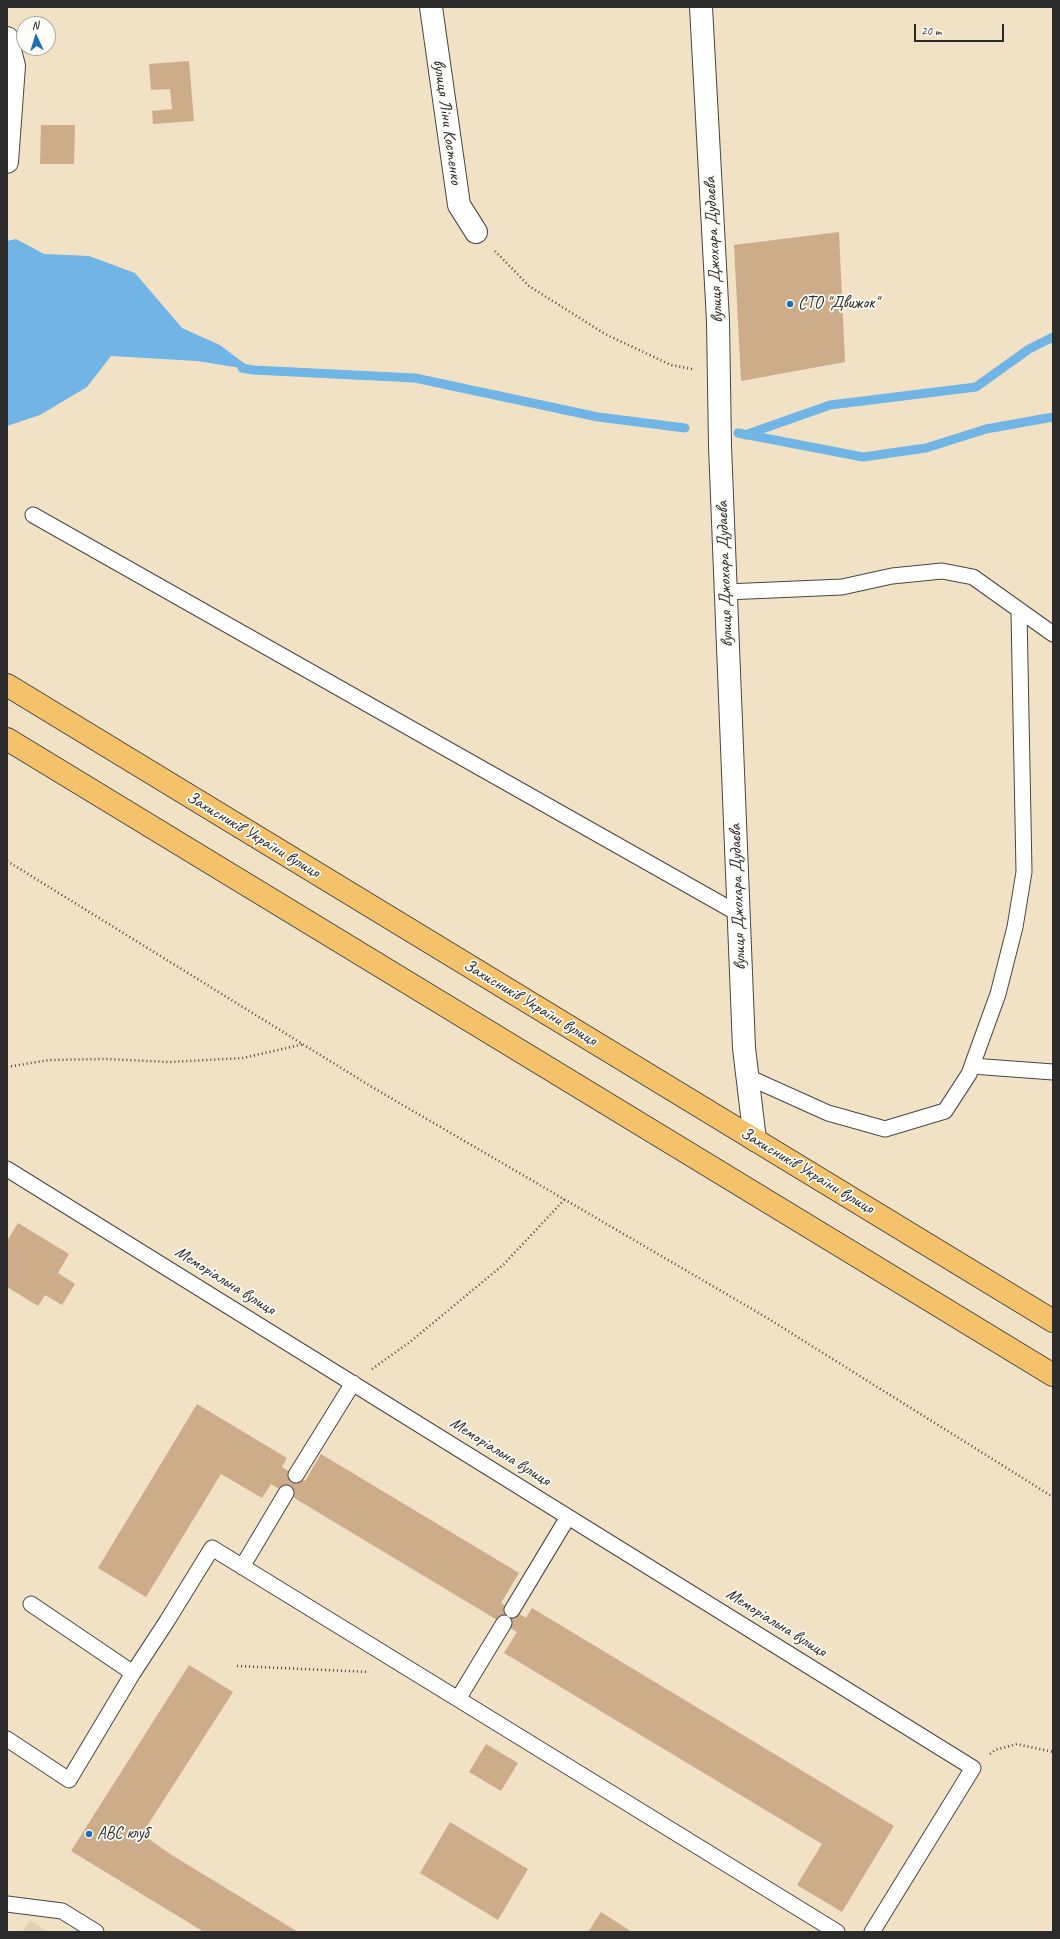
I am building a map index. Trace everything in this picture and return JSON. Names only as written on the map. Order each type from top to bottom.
[{"type":"highway","name":"Захисників України вулиця","points":[[7,685],[1053,1321]]},
{"type":"highway","points":[[7,739],[1053,1375]]},
{"type":"street","name":"вулиця Ліни Костенко","points":[[431,7],[459,205],[476,232]]},
{"type":"street","name":"вулиця Джохара Дудаєва","points":[[701,7],[718,321],[726,592],[744,1048],[755,1140]]},
{"type":"street","points":[[7,38],[14,66],[7,162]]},
{"type":"lane","points":[[33,515],[739,914]]},
{"type":"lane","points":[[726,592],[842,587],[892,576],[942,571],[973,577],[1019,612],[1053,634]]},
{"type":"lane","points":[[748,1077],[828,1113],[885,1130],[945,1111],[969,1074],[998,994],[1015,927],[1024,872],[1019,612]]},
{"type":"lane","points":[[972,1066],[1053,1072]]},
{"type":"lane","name":"Меморіальна вулиця","points":[[7,1169],[973,1768]]},
{"type":"lane","points":[[296,1475],[353,1383]]},
{"type":"lane","points":[[242,1566],[286,1493]]},
{"type":"lane","points":[[512,1610],[568,1517]]},
{"type":"lane","points":[[7,1739],[69,1780],[133,1673],[168,1621],[212,1548],[837,1932]]},
{"type":"lane","points":[[31,1604],[133,1673]]},
{"type":"lane","points":[[458,1699],[504,1623]]},
{"type":"lane","points":[[872,1932],[973,1768]]},
{"type":"lane","points":[[7,1904],[62,1912],[96,1932]]},
{"type":"path","points":[[476,232],[529,286],[605,334],[671,365],[719,374]]},
{"type":"path","points":[[7,861],[372,1087],[764,1316],[1053,1497]]},
{"type":"path","points":[[7,1067],[49,1060],[105,1059],[170,1062],[243,1058],[304,1044]]},
{"type":"path","points":[[353,1383],[410,1342],[503,1265],[565,1199]]},
{"type":"path","points":[[237,1666],[372,1672]]},
{"type":"path","points":[[973,1768],[995,1750],[1017,1744],[1053,1752]]},
{"type":"shaded area","points":[[30,1920],[48,1932],[22,1932]]},
{"type":"water","points":[[16,239],[44,254],[89,256],[135,273],[182,328],[220,345],[253,370],[197,361],[111,356],[87,387],[40,415],[7,426],[7,241]]},
{"type":"building","points":[[189,61],[194,121],[153,124],[152,111],[172,109],[170,89],[151,90],[149,64]]},
{"type":"building","points":[[41,125],[75,125],[74,164],[40,164]]},
{"type":"building","name":"СТО \"Движок\"","points":[[839,232],[845,362],[741,381],[734,245]]},
{"type":"building","points":[[18,1223],[69,1254],[58,1273],[75,1284],[62,1305],[45,1295],[38,1306],[7,1287],[7,1241]]},
{"type":"building","points":[[197,1404],[287,1458],[282,1467],[305,1481],[321,1454],[519,1573],[501,1603],[526,1618],[532,1608],[894,1826],[842,1912],[797,1885],[822,1844],[504,1653],[517,1632],[271,1484],[262,1498],[221,1474],[146,1597],[98,1568]]},
{"type":"building","points":[[189,1665],[233,1692],[142,1834],[170,1854],[298,1932],[204,1932],[71,1851]]},
{"type":"building","points":[[486,1744],[518,1763],[501,1791],[469,1772]]},
{"type":"building","points":[[450,1822],[528,1869],[498,1920],[420,1873]]},
{"type":"building","points":[[601,1912],[632,1932],[588,1932]]},
{"type":"waterway","points":[[745,435],[830,405],[976,387],[1029,349],[1053,337]]},
{"type":"waterway","points":[[242,368],[253,370],[415,378],[598,417],[685,428]]},
{"type":"waterway","points":[[738,433],[863,457],[926,448],[986,429],[1053,417]]},
{"type":"place","name":"СТО \"Движок\"","points":[[790,304]]},
{"type":"place","name":"ABC клуб","points":[[89,1834]]}]
